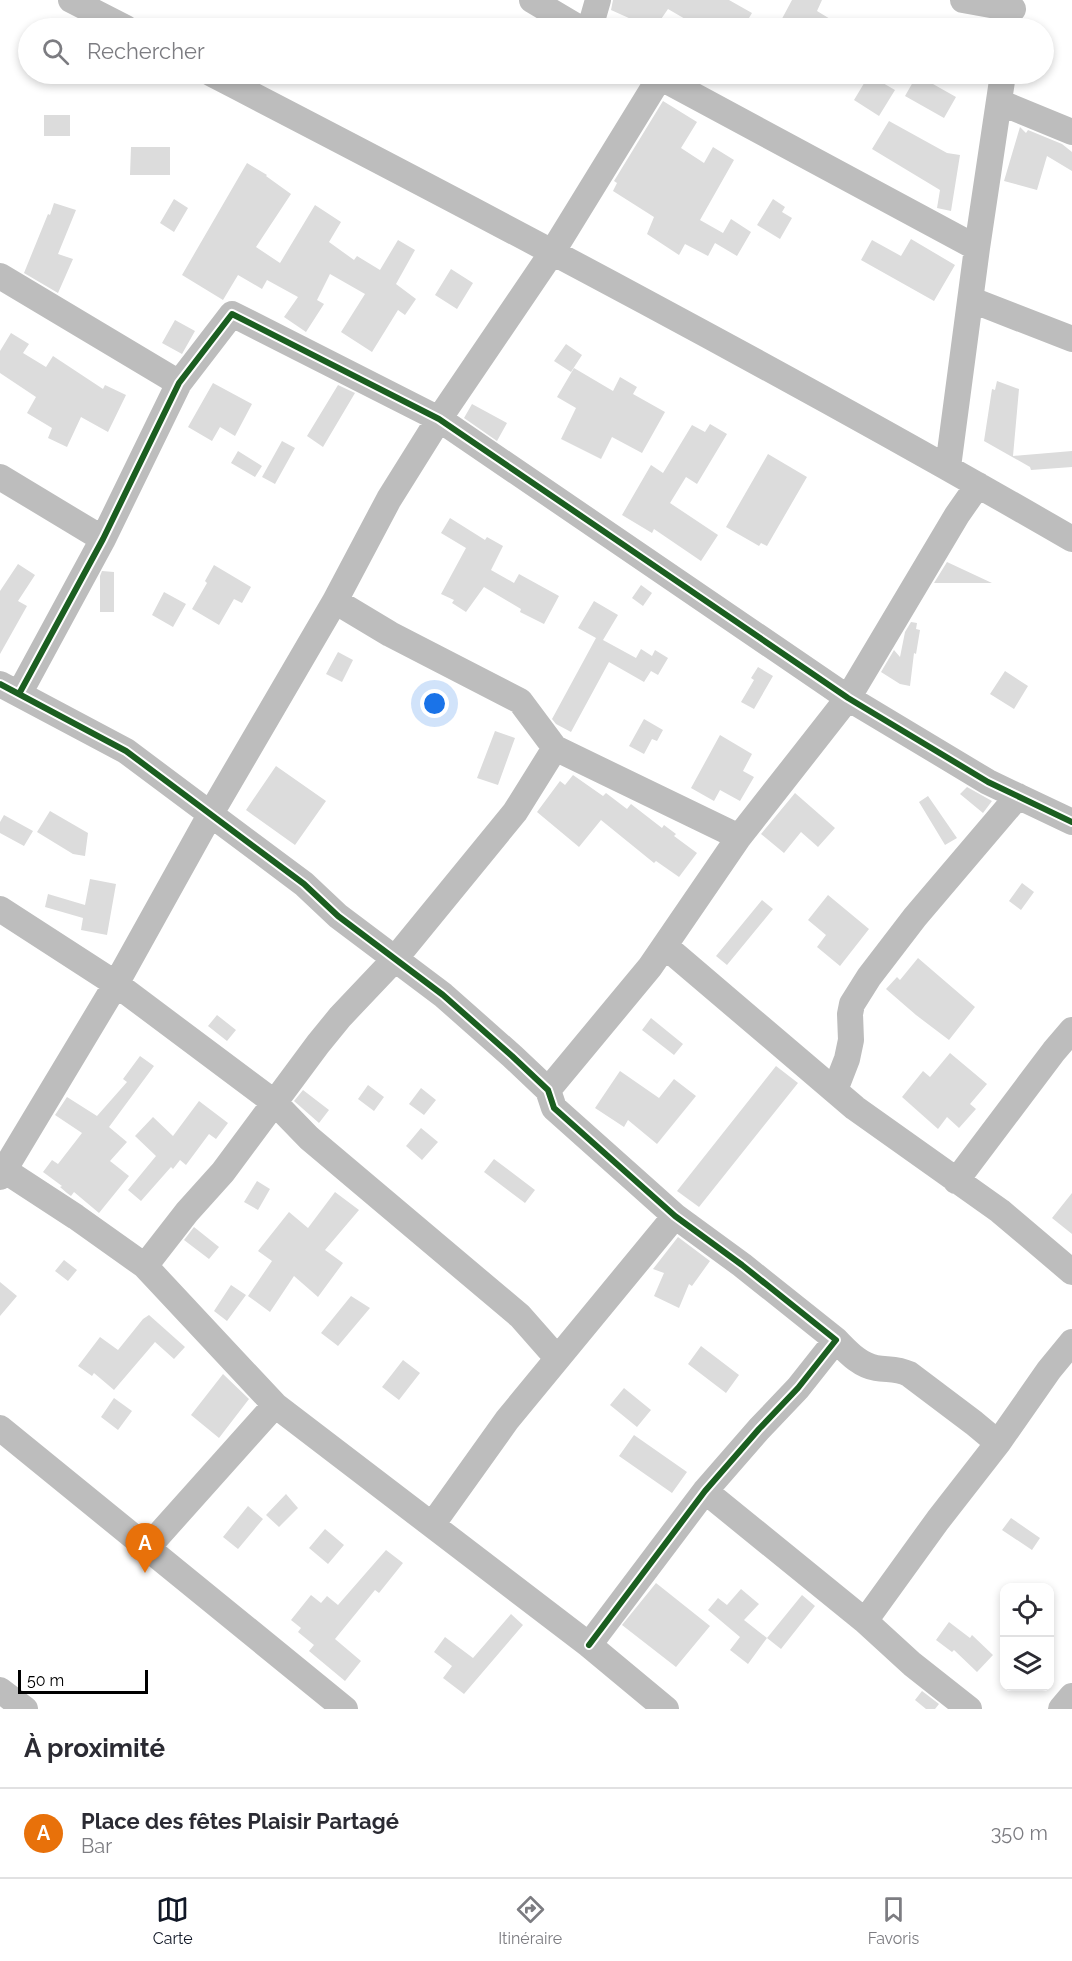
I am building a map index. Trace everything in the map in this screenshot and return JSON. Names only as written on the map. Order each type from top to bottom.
[{"type":"street","points":[[71,0],[106,18]]},
{"type":"street","points":[[532,0],[562,18]]},
{"type":"street","points":[[593,18],[598,0]]},
{"type":"street","points":[[963,0],[1012,12]]},
{"type":"street","points":[[231,84],[553,251],[948,468],[1072,539]]},
{"type":"street","points":[[652,84],[553,251],[439,419],[389,499],[335,601],[210,815],[116,984],[2,1174],[76,1216],[145,1266],[275,1405],[589,1645],[666,1709]]},
{"type":"street","points":[[674,84],[977,248]]},
{"type":"street","points":[[948,468],[1002,84]]},
{"type":"street","points":[[999,102],[1072,132]]},
{"type":"street","points":[[0,276],[179,383]]},
{"type":"street","points":[[972,300],[1072,339]]},
{"type":"street","points":[[998,1443],[909,1374],[898,1369],[867,1365],[855,1359],[836,1340],[742,1265],[675,1216],[554,1108],[548,1090],[443,995],[338,916],[304,884],[126,751],[9,689],[103,539],[179,383],[232,314],[439,419],[848,698],[988,782],[1072,822]]},
{"type":"street","points":[[0,477],[103,539]]},
{"type":"street","points":[[548,1090],[666,947],[739,837],[848,698],[957,515],[978,485]]},
{"type":"street","points":[[335,601],[390,634],[520,701],[555,748],[739,837]]},
{"type":"street","points":[[145,1266],[223,1172],[308,1056],[394,960],[515,812],[555,748]]},
{"type":"street","points":[[834,1090],[847,1059],[851,1040],[852,1004],[869,977],[915,917],[1018,796]]},
{"type":"street","points":[[0,909],[116,984],[275,1103],[309,1138],[520,1316],[557,1358]]},
{"type":"street","points":[[666,947],[855,1108],[1000,1211],[1072,1272]]},
{"type":"street","points":[[956,1181],[1072,1030]]},
{"type":"street","points":[[432,1525],[507,1420],[675,1216]]},
{"type":"street","points":[[589,1645],[705,1491],[798,1388],[836,1340]]},
{"type":"street","points":[[865,1621],[998,1443],[1042,1379],[1072,1342]]},
{"type":"street","points":[[148,1547],[275,1405]]},
{"type":"street","points":[[0,1428],[345,1709]]},
{"type":"street","points":[[705,1491],[969,1709]]},
{"type":"street","points":[[0,1690],[25,1709]]},
{"type":"street","points":[[1061,1709],[1072,1696]]},
{"type":"building","points":[[613,0],[729,0],[752,13],[749,18],[683,18],[668,9],[662,18],[629,18],[611,10]]},
{"type":"building","points":[[792,0],[822,0],[817,11],[829,18],[782,18]]},
{"type":"building","points":[[864,84],[885,84],[895,90],[879,116],[854,100]]},
{"type":"building","points":[[912,84],[933,84],[956,97],[944,118],[905,96]]},
{"type":"building","points":[[663,101],[697,122],[681,148],[704,163],[713,147],[734,160],[700,220],[723,233],[731,219],[751,232],[737,256],[715,243],[708,256],[685,244],[679,255],[647,234],[654,217],[613,191],[617,183],[614,181]]},
{"type":"building","points":[[44,115],[70,115],[70,136],[44,136]]},
{"type":"building","points":[[889,121],[947,153],[960,155],[951,211],[937,208],[940,190],[872,149]]},
{"type":"building","points":[[1020,127],[1026,133],[1028,130],[1062,144],[1072,152],[1072,171],[1047,156],[1037,190],[1004,181]]},
{"type":"building","points":[[131,147],[170,147],[170,175],[130,175]]},
{"type":"building","points":[[247,163],[291,194],[256,247],[280,263],[315,205],[341,222],[329,242],[354,260],[357,256],[380,270],[398,240],[415,250],[396,284],[416,299],[405,315],[398,310],[372,352],[341,332],[365,294],[330,274],[317,300],[324,304],[306,332],[284,317],[298,297],[267,280],[262,289],[238,275],[223,300],[182,275]]},
{"type":"building","points":[[174,199],[188,208],[174,232],[160,223]]},
{"type":"building","points":[[773,199],[785,207],[782,212],[792,218],[780,239],[757,225]]},
{"type":"building","points":[[54,203],[76,210],[58,254],[73,259],[58,293],[24,273]]},
{"type":"building","points":[[911,239],[955,265],[934,301],[861,260],[872,240],[901,256]]},
{"type":"building","points":[[451,269],[473,283],[457,309],[435,295]]},
{"type":"building","points":[[175,320],[195,331],[182,354],[162,343]]},
{"type":"building","points":[[11,333],[29,344],[23,353],[46,367],[53,356],[103,389],[105,385],[126,395],[108,432],[81,417],[67,447],[48,438],[52,428],[27,413],[36,397],[0,373],[0,351]]},
{"type":"building","points":[[566,344],[582,355],[571,372],[554,361]]},
{"type":"building","points":[[574,368],[613,391],[620,377],[637,387],[633,394],[665,412],[642,453],[612,437],[601,459],[561,439],[576,408],[557,397]]},
{"type":"building","points":[[997,381],[1019,389],[1013,456],[1072,451],[1072,467],[1031,470],[1030,467],[984,441],[992,389],[995,390]]},
{"type":"building","points":[[213,383],[252,404],[235,436],[220,427],[212,441],[188,427]]},
{"type":"building","points":[[338,385],[355,393],[323,447],[307,436]]},
{"type":"building","points":[[472,404],[507,423],[497,441],[464,418]]},
{"type":"building","points":[[710,424],[727,434],[697,484],[686,477],[670,503],[718,535],[701,561],[654,529],[652,533],[622,515],[651,465],[663,473],[692,425],[705,432]]},
{"type":"building","points":[[282,441],[295,448],[275,484],[262,477]]},
{"type":"building","points":[[238,451],[262,466],[255,477],[231,463]]},
{"type":"building","points":[[768,454],[807,477],[767,546],[761,543],[759,546],[726,527]]},
{"type":"building","points":[[450,518],[485,540],[487,537],[503,546],[491,570],[514,583],[519,574],[559,596],[544,624],[520,612],[521,609],[484,587],[466,612],[452,603],[454,600],[441,594],[466,548],[441,533]]},
{"type":"building","points":[[947,562],[992,583],[934,583]]},
{"type":"building","points":[[18,564],[35,575],[18,601],[27,606],[0,654],[0,591]]},
{"type":"building","points":[[214,565],[251,587],[242,603],[234,599],[219,625],[192,609]]},
{"type":"building","points":[[102,571],[114,572],[114,612],[100,612]]},
{"type":"building","points":[[641,585],[652,593],[643,606],[632,598]]},
{"type":"building","points":[[164,592],[186,604],[173,627],[152,615]]},
{"type":"building","points":[[594,601],[618,615],[603,640],[636,658],[641,649],[652,656],[655,650],[668,658],[658,675],[651,671],[644,682],[609,662],[571,732],[556,724],[552,719],[596,638],[578,628]]},
{"type":"building","points":[[911,622],[917,623],[916,629],[920,630],[916,654],[914,653],[910,686],[900,684],[881,672],[894,650],[900,657],[905,632]]},
{"type":"building","points":[[338,652],[353,660],[342,682],[326,674]]},
{"type":"building","points":[[758,667],[773,676],[754,709],[741,702],[754,680],[751,678]]},
{"type":"building","points":[[1005,671],[1028,686],[1014,709],[990,694]]},
{"type":"building","points":[[644,719],[663,730],[657,741],[652,739],[644,754],[629,746]]},
{"type":"building","points":[[495,731],[515,738],[498,785],[477,778]]},
{"type":"building","points":[[720,735],[752,754],[743,771],[754,777],[740,801],[720,790],[714,801],[691,788]]},
{"type":"building","points":[[276,766],[326,801],[295,845],[246,810]]},
{"type":"building","points":[[573,775],[603,796],[606,793],[627,809],[631,804],[662,828],[664,825],[676,834],[674,836],[697,853],[679,877],[656,861],[654,863],[601,820],[579,847],[537,812],[560,781],[565,785]]},
{"type":"building","points":[[967,787],[992,801],[983,813],[960,794]]},
{"type":"building","points":[[795,793],[835,828],[818,847],[801,832],[784,853],[761,834]]},
{"type":"building","points":[[928,796],[957,838],[945,845],[919,802]]},
{"type":"building","points":[[50,811],[88,833],[85,856],[73,854],[37,832]]},
{"type":"building","points":[[4,815],[33,831],[24,846],[0,833],[0,822]]},
{"type":"building","points":[[90,879],[116,884],[107,935],[81,930],[83,918],[45,907],[48,894],[85,905]]},
{"type":"building","points":[[1022,883],[1034,892],[1021,910],[1009,901]]},
{"type":"building","points":[[828,895],[869,929],[840,966],[817,947],[826,935],[808,920]]},
{"type":"building","points":[[762,900],[773,909],[727,965],[716,956]]},
{"type":"building","points":[[918,958],[975,1007],[949,1040],[886,989],[897,977],[900,980]]},
{"type":"building","points":[[217,1015],[236,1030],[227,1041],[208,1026]]},
{"type":"building","points":[[651,1018],[683,1044],[674,1055],[642,1030]]},
{"type":"building","points":[[950,1053],[987,1084],[970,1104],[976,1109],[959,1128],[947,1117],[938,1129],[902,1097],[923,1071],[930,1077]]},
{"type":"building","points":[[140,1056],[154,1066],[109,1127],[127,1142],[110,1161],[129,1176],[99,1213],[74,1192],[71,1196],[43,1172],[52,1160],[58,1164],[82,1133],[55,1115],[67,1097],[97,1116],[127,1082],[123,1079]]},
{"type":"building","points":[[776,1066],[798,1083],[699,1207],[677,1191]]},
{"type":"building","points":[[620,1071],[659,1098],[674,1079],[696,1096],[657,1144],[628,1120],[624,1127],[595,1108]]},
{"type":"building","points":[[368,1085],[384,1097],[374,1111],[358,1099]]},
{"type":"building","points":[[421,1088],[436,1100],[424,1115],[409,1104]]},
{"type":"building","points":[[303,1090],[329,1110],[319,1123],[294,1101]]},
{"type":"building","points":[[199,1101],[228,1123],[216,1139],[209,1134],[186,1165],[180,1160],[173,1169],[171,1167],[141,1201],[128,1190],[156,1156],[135,1136],[153,1117],[173,1136]]},
{"type":"building","points":[[421,1128],[438,1142],[422,1160],[406,1146]]},
{"type":"building","points":[[494,1159],[535,1190],[525,1203],[484,1172]]},
{"type":"building","points":[[257,1181],[270,1189],[258,1210],[244,1202]]},
{"type":"building","points":[[335,1192],[359,1210],[325,1250],[343,1263],[318,1297],[294,1276],[270,1312],[248,1296],[272,1261],[258,1251],[289,1212],[308,1228]]},
{"type":"building","points":[[1072,1193],[1072,1234],[1052,1218]]},
{"type":"building","points":[[194,1227],[219,1247],[209,1259],[184,1240]]},
{"type":"building","points":[[678,1237],[710,1261],[692,1286],[689,1284],[679,1308],[654,1296],[664,1273],[653,1269]]},
{"type":"building","points":[[64,1260],[77,1270],[68,1281],[55,1271]]},
{"type":"building","points":[[0,1282],[17,1296],[0,1316]]},
{"type":"building","points":[[231,1285],[246,1295],[227,1321],[214,1311]]},
{"type":"building","points":[[351,1296],[370,1308],[338,1346],[321,1333]]},
{"type":"building","points":[[149,1315],[185,1347],[174,1359],[155,1342],[114,1390],[94,1373],[92,1376],[78,1366],[100,1337],[118,1350],[143,1319]]},
{"type":"building","points":[[701,1346],[739,1375],[726,1393],[688,1364]]},
{"type":"building","points":[[403,1360],[420,1373],[399,1400],[382,1387]]},
{"type":"building","points":[[223,1374],[249,1399],[219,1438],[191,1415]]},
{"type":"building","points":[[624,1388],[651,1410],[637,1427],[610,1405]]},
{"type":"building","points":[[114,1398],[132,1411],[118,1430],[101,1417]]},
{"type":"building","points":[[634,1435],[687,1472],[672,1493],[619,1456]]},
{"type":"building","points":[[286,1494],[298,1508],[279,1527],[266,1515]]},
{"type":"building","points":[[248,1506],[263,1519],[238,1549],[223,1537]]},
{"type":"building","points":[[1011,1518],[1040,1538],[1032,1550],[1002,1530]]},
{"type":"building","points":[[325,1529],[344,1545],[328,1564],[309,1548]]},
{"type":"building","points":[[386,1550],[403,1563],[379,1593],[375,1590],[335,1639],[361,1661],[345,1681],[309,1651],[314,1645],[298,1632],[301,1628],[291,1620],[311,1595],[321,1603],[327,1596],[338,1605]]},
{"type":"building","points":[[656,1583],[710,1626],[676,1667],[622,1625]]},
{"type":"building","points":[[741,1589],[759,1604],[744,1620],[767,1638],[748,1664],[730,1650],[740,1637],[708,1610],[718,1598],[727,1605]]},
{"type":"building","points":[[802,1595],[815,1606],[781,1649],[767,1638]]},
{"type":"building","points":[[511,1614],[523,1625],[464,1694],[443,1678],[452,1666],[434,1652],[445,1637],[473,1658]]},
{"type":"building","points":[[949,1622],[970,1638],[972,1635],[993,1655],[977,1672],[954,1650],[952,1652],[936,1640]]},
{"type":"building","points":[[922,1691],[939,1704],[935,1709],[926,1709],[915,1700]]},
{"type":"cycle path","points":[[19,694],[103,539],[179,383],[232,314],[439,419],[848,698],[988,782],[1072,822]]},
{"type":"cycle path","points":[[0,684],[126,751],[304,884],[338,916],[443,995],[512,1056],[548,1090],[554,1108],[675,1216],[742,1265],[836,1340],[798,1388],[705,1491],[589,1645]]},
{"type":"place","name":"Place des fêtes Plaisir Partagé","points":[[145,1573]]}]
